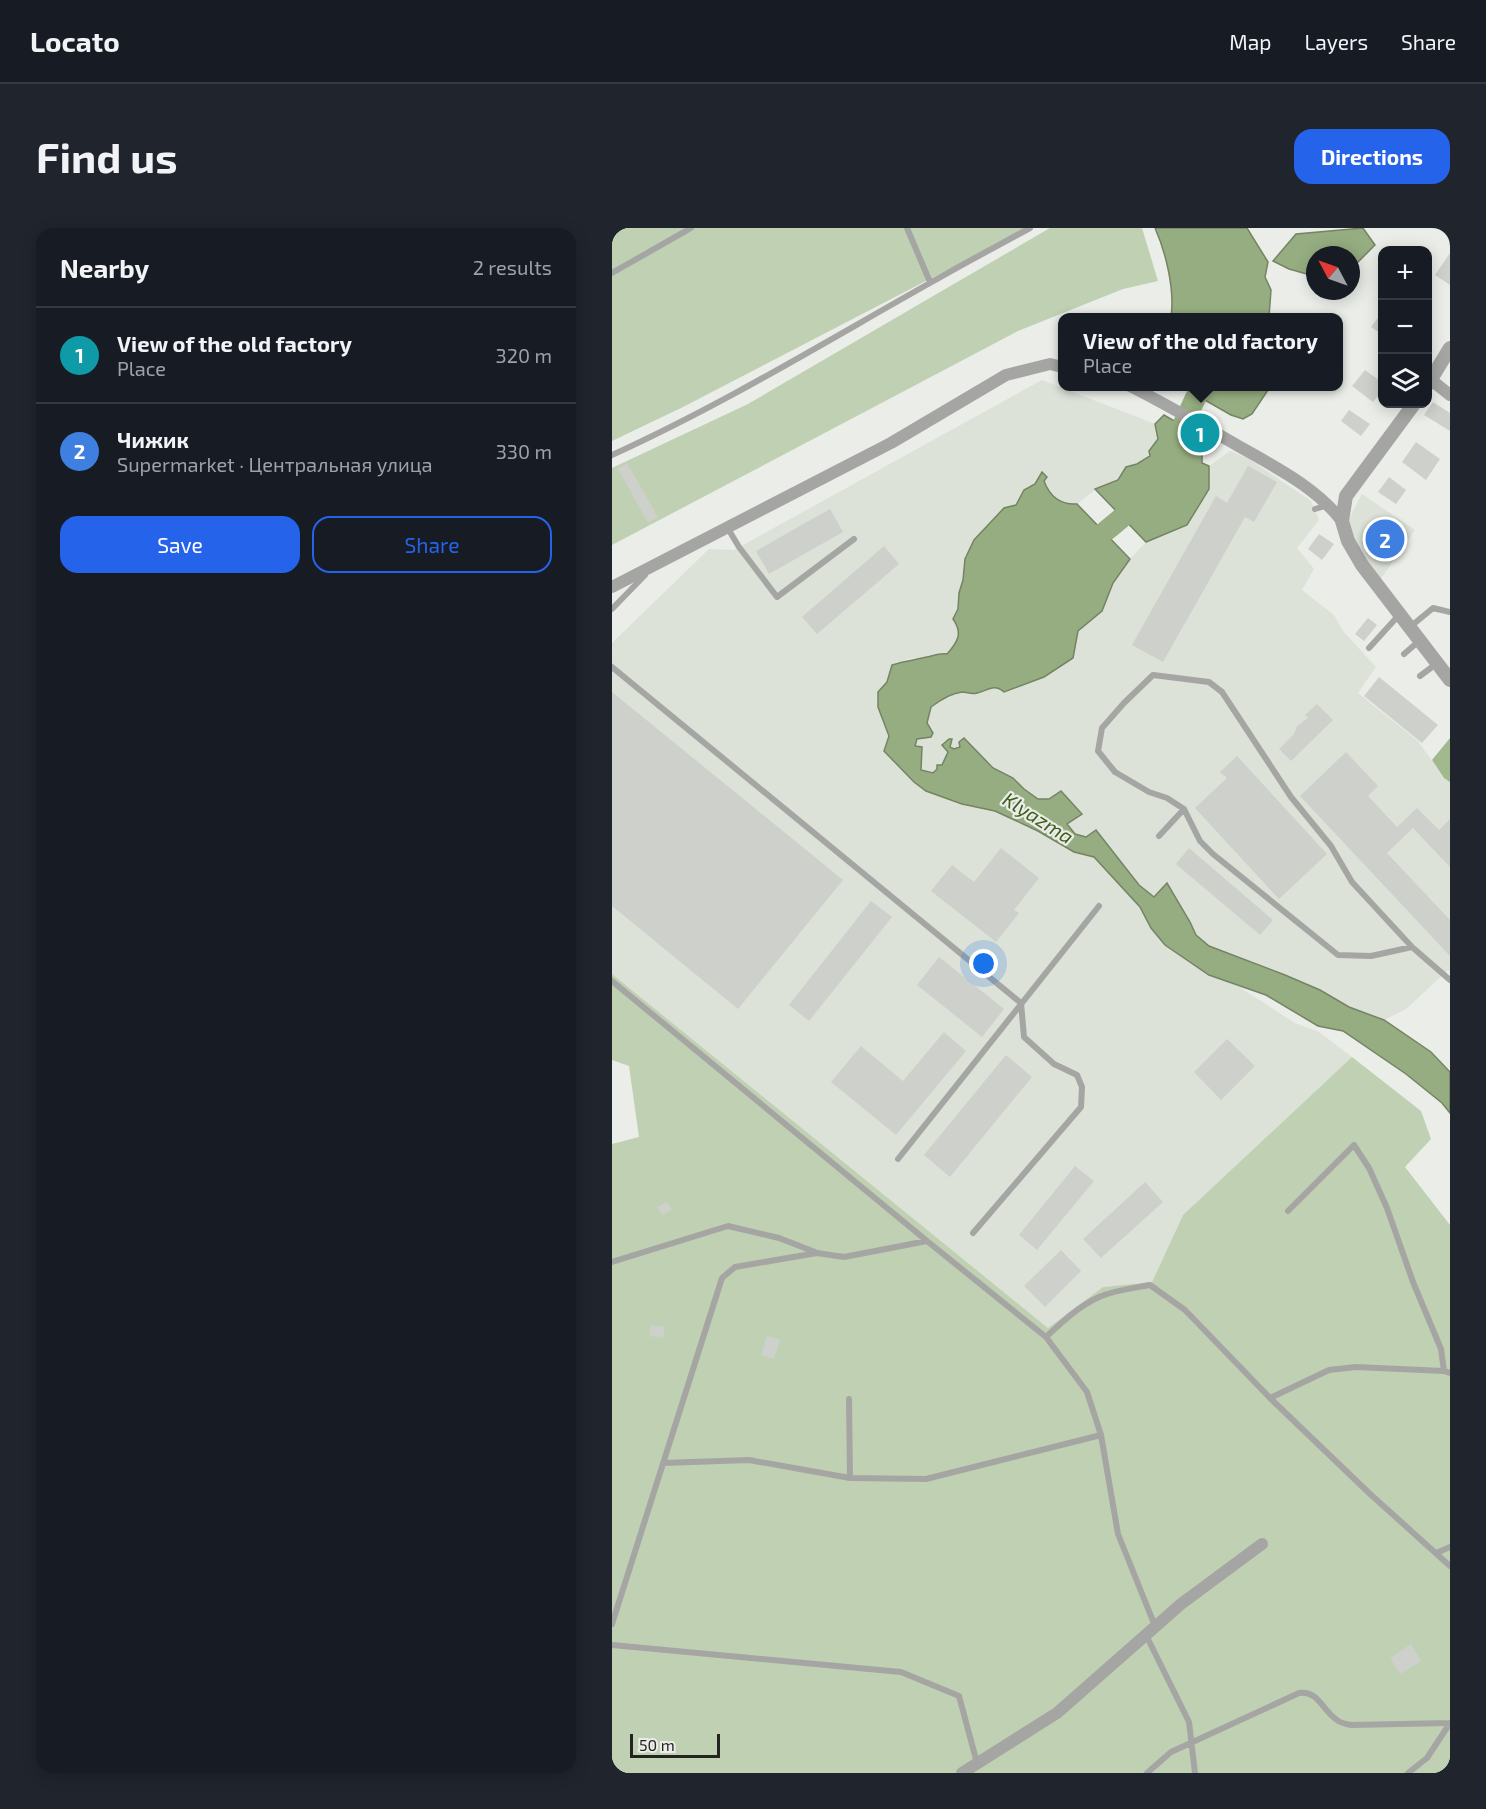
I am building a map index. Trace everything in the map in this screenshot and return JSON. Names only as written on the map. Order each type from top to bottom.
[{"type":"street","points":[[1432,377],[1450,348]]},
{"type":"street","points":[[612,586],[891,443],[1006,375],[1050,364],[1058,365]]},
{"type":"street","points":[[1432,384],[1450,395]]},
{"type":"street","points":[[1139,391],[1218,434],[1240,451],[1285,473],[1329,504],[1342,521],[1348,541],[1362,565],[1450,681]]},
{"type":"street","points":[[1342,521],[1346,496],[1411,408]]},
{"type":"street","points":[[965,1772],[1057,1713],[1150,1630],[1262,1544]]},
{"type":"lane","points":[[612,273],[691,228]]},
{"type":"lane","points":[[907,228],[930,282]]},
{"type":"lane","points":[[612,455],[667,430],[760,381],[930,282],[1030,228]]},
{"type":"lane","points":[[1315,509],[1329,504]]},
{"type":"lane","points":[[727,527],[739,547],[777,597],[854,539]]},
{"type":"lane","points":[[612,609],[655,564]]},
{"type":"lane","points":[[1408,627],[1433,608],[1450,612]]},
{"type":"lane","points":[[1369,648],[1399,615]]},
{"type":"lane","points":[[1404,654],[1419,641]]},
{"type":"lane","points":[[1420,676],[1436,664]]},
{"type":"lane","points":[[612,667],[1021,1003],[1024,1037],[1054,1064],[1077,1075],[1082,1087],[1080,1107],[973,1233]]},
{"type":"lane","points":[[1412,947],[1371,957],[1338,955],[1206,848],[1184,809],[1115,772],[1098,751],[1102,728],[1153,675],[1209,682],[1222,692],[1291,797],[1331,846],[1352,882],[1412,947],[1450,980]]},
{"type":"lane","points":[[1159,836],[1184,809]]},
{"type":"lane","points":[[898,1159],[1099,906]]},
{"type":"lane","points":[[612,981],[1046,1337],[1088,1392],[1101,1435],[1118,1534],[1150,1630],[1189,1722],[1196,1773]]},
{"type":"lane","points":[[1270,1398],[1329,1370],[1356,1367],[1447,1372],[1441,1349],[1413,1282],[1387,1208],[1369,1168],[1354,1145],[1288,1211]]},
{"type":"lane","points":[[612,1262],[728,1226],[778,1238],[817,1253],[844,1257],[927,1241]]},
{"type":"lane","points":[[612,1624],[722,1278],[735,1267],[817,1253]]},
{"type":"lane","points":[[1046,1337],[1073,1313],[1100,1297],[1150,1285],[1185,1310],[1270,1398],[1369,1493],[1450,1566]]},
{"type":"lane","points":[[849,1399],[850,1478]]},
{"type":"lane","points":[[663,1463],[748,1460],[850,1478],[926,1479],[1101,1435]]},
{"type":"lane","points":[[1436,1553],[1450,1547]]},
{"type":"lane","points":[[612,1645],[901,1672],[959,1696],[977,1763]]},
{"type":"lane","points":[[1147,1773],[1171,1752],[1192,1741],[1305,1692],[1312,1694],[1337,1720],[1351,1725],[1450,1723]]},
{"type":"lane","points":[[1408,1773],[1427,1758],[1450,1723]]},
{"type":"shaded area","points":[[612,228],[1028,228],[683,407],[612,441]]},
{"type":"shaded area","points":[[1050,228],[1142,228],[1158,281],[1123,289],[1058,313],[1058,315],[1018,331],[612,545],[612,468],[748,404]]},
{"type":"shaded area","points":[[1042,380],[1058,386],[1058,391],[1070,391],[1155,424],[1158,439],[1149,451],[1150,456],[1137,464],[1126,467],[1118,480],[1095,490],[1077,504],[1063,504],[1048,490],[1044,481],[1037,479],[1035,484],[1024,490],[1016,505],[1004,508],[974,540],[965,559],[958,609],[953,619],[959,627],[959,639],[954,647],[947,654],[940,653],[929,657],[908,659],[892,665],[887,682],[878,692],[878,707],[889,736],[885,745],[914,782],[962,804],[995,811],[1038,831],[1074,852],[1094,857],[1140,907],[1151,928],[1209,975],[1236,985],[1295,1023],[1319,1032],[1352,1057],[1183,1215],[1152,1282],[1103,1287],[1048,1328],[612,974],[612,643],[709,549],[734,550]]},
{"type":"shaded area","points":[[1230,451],[1249,459],[1311,501],[1319,520],[1297,548],[1314,569],[1302,590],[1334,615],[1343,631],[1376,667],[1358,693],[1418,741],[1444,778],[1450,782],[1450,972],[1448,970],[1406,1009],[1384,1020],[1349,1007],[1320,990],[1285,975],[1209,946],[1196,935],[1167,884],[1155,898],[1139,885],[1096,830],[1086,837],[1075,834],[1067,824],[1082,814],[1049,800],[1038,799],[1013,778],[993,768],[964,738],[960,747],[954,749],[950,747],[952,739],[943,744],[948,752],[942,765],[933,773],[921,770],[922,747],[915,746],[917,739],[931,737],[927,723],[931,707],[961,692],[974,694],[992,687],[1004,692],[1044,677],[1078,631],[1102,611],[1113,583],[1130,559],[1146,542],[1187,525],[1209,489],[1209,466]]},
{"type":"shaded area","points":[[1362,494],[1415,530],[1380,580],[1353,541],[1348,521]]},
{"type":"shaded area","points":[[1450,738],[1450,782],[1444,778],[1432,760]]},
{"type":"shaded area","points":[[612,974],[1048,1328],[1103,1287],[1152,1282],[1183,1215],[1352,1057],[1421,1111],[1431,1139],[1405,1167],[1450,1225],[1450,1773],[612,1773],[612,1144],[639,1137],[629,1066],[612,1060]]},
{"type":"water","points":[[1155,228],[1247,228],[1268,262],[1265,277],[1271,290],[1269,313],[1171,313],[1169,272]]},
{"type":"water","points":[[1363,228],[1375,245],[1360,260],[1360,246],[1306,246],[1306,274],[1273,261],[1296,234]]},
{"type":"water","points":[[1189,391],[1267,391],[1252,414],[1243,419],[1231,415]]},
{"type":"water","points":[[1164,415],[1205,439],[1202,463],[1209,466],[1209,489],[1187,525],[1146,542],[1095,489],[1118,480],[1126,467],[1137,464],[1150,456],[1149,451],[1158,439],[1155,424]]},
{"type":"water","points":[[1042,472],[1047,477],[1044,481],[1049,491],[1056,499],[1077,504],[1130,559],[1113,583],[1102,611],[1078,631],[1073,658],[1044,677],[1004,692],[994,688],[975,694],[962,692],[931,707],[927,723],[933,733],[931,737],[917,739],[915,746],[922,747],[921,770],[933,773],[937,765],[942,765],[948,752],[942,745],[952,739],[950,747],[954,749],[960,747],[959,742],[964,738],[993,768],[1013,778],[1038,799],[1049,799],[1061,791],[1082,814],[1067,824],[1075,834],[1086,837],[1096,830],[1139,885],[1154,897],[1167,883],[1196,935],[1209,946],[1285,975],[1320,990],[1349,1007],[1384,1020],[1431,1052],[1450,1072],[1450,1113],[1442,1103],[1406,1074],[1343,1031],[1318,1026],[1266,995],[1209,975],[1165,945],[1151,928],[1140,907],[1094,857],[1074,852],[1038,831],[995,811],[962,804],[926,791],[884,751],[889,736],[878,707],[878,692],[887,682],[892,665],[937,654],[947,654],[951,650],[958,637],[958,629],[953,619],[958,609],[965,559],[974,540],[1004,508],[1016,505],[1024,490],[1035,484]]},
{"type":"building","points":[[1450,253],[1450,285],[1435,275]]},
{"type":"building","points":[[1378,318],[1378,332],[1371,327]]},
{"type":"building","points":[[1365,370],[1378,379],[1378,396],[1373,402],[1352,386]]},
{"type":"building","points":[[1432,403],[1450,413],[1450,431],[1424,415],[1429,408],[1432,408]]},
{"type":"building","points":[[1349,410],[1370,424],[1361,436],[1341,421]]},
{"type":"building","points":[[1416,442],[1440,459],[1426,480],[1402,462]]},
{"type":"building","points":[[627,463],[658,517],[648,523],[618,469]]},
{"type":"building","points":[[1248,466],[1277,482],[1254,522],[1245,517],[1163,662],[1132,645],[1216,496],[1227,503]]},
{"type":"building","points":[[1389,477],[1406,490],[1396,504],[1378,492]]},
{"type":"building","points":[[830,509],[843,532],[769,574],[756,551]]},
{"type":"building","points":[[1380,516],[1408,534],[1390,561],[1362,543]]},
{"type":"building","points":[[1319,534],[1334,544],[1322,560],[1308,549]]},
{"type":"building","points":[[884,546],[899,564],[817,634],[802,617]]},
{"type":"building","points":[[1368,618],[1377,625],[1364,641],[1355,634]]},
{"type":"building","points":[[1379,677],[1438,725],[1422,743],[1364,696]]},
{"type":"building","points":[[612,692],[843,880],[738,1009],[612,906]]},
{"type":"building","points":[[1317,704],[1333,720],[1291,761],[1279,749],[1294,734],[1297,726],[1308,718],[1305,715]]},
{"type":"building","points":[[1346,752],[1378,786],[1368,796],[1397,827],[1417,808],[1439,830],[1450,819],[1450,867],[1413,828],[1387,853],[1450,920],[1450,956],[1300,796]]},
{"type":"building","points":[[1237,756],[1327,854],[1279,899],[1195,808],[1227,778],[1220,772]]},
{"type":"building","points":[[1001,848],[1039,878],[1014,910],[1019,913],[996,942],[931,891],[952,865],[974,882]]},
{"type":"building","points":[[1189,848],[1273,920],[1260,935],[1176,864]]},
{"type":"building","points":[[871,901],[892,917],[809,1021],[789,1005]]},
{"type":"building","points":[[939,957],[1004,1009],[982,1037],[917,985]]},
{"type":"building","points":[[944,1032],[966,1051],[896,1135],[831,1082],[861,1046],[903,1081]]},
{"type":"building","points":[[1227,1039],[1255,1066],[1221,1100],[1194,1072]]},
{"type":"building","points":[[1006,1055],[1032,1077],[950,1177],[924,1155]]},
{"type":"building","points":[[1075,1166],[1094,1181],[1037,1250],[1019,1235]]},
{"type":"building","points":[[1145,1182],[1163,1202],[1101,1258],[1083,1239]]},
{"type":"building","points":[[667,1202],[672,1210],[662,1215],[657,1207]]},
{"type":"building","points":[[1061,1250],[1081,1271],[1045,1307],[1024,1286]]},
{"type":"building","points":[[651,1325],[665,1327],[663,1338],[649,1336]]},
{"type":"building","points":[[767,1336],[780,1340],[774,1359],[761,1355]]},
{"type":"building","points":[[1411,1644],[1421,1661],[1400,1674],[1390,1658]]},
{"type":"waterway","name":"Klyazma","points":[[1171,451],[1199,391]]},
{"type":"waterway","name":"Klyazma","points":[[1082,551],[1121,519],[1141,497]]},
{"type":"place","name":"View of the old factory","points":[[1200,433]]},
{"type":"place","name":"Чижик","points":[[1385,539]]}]
